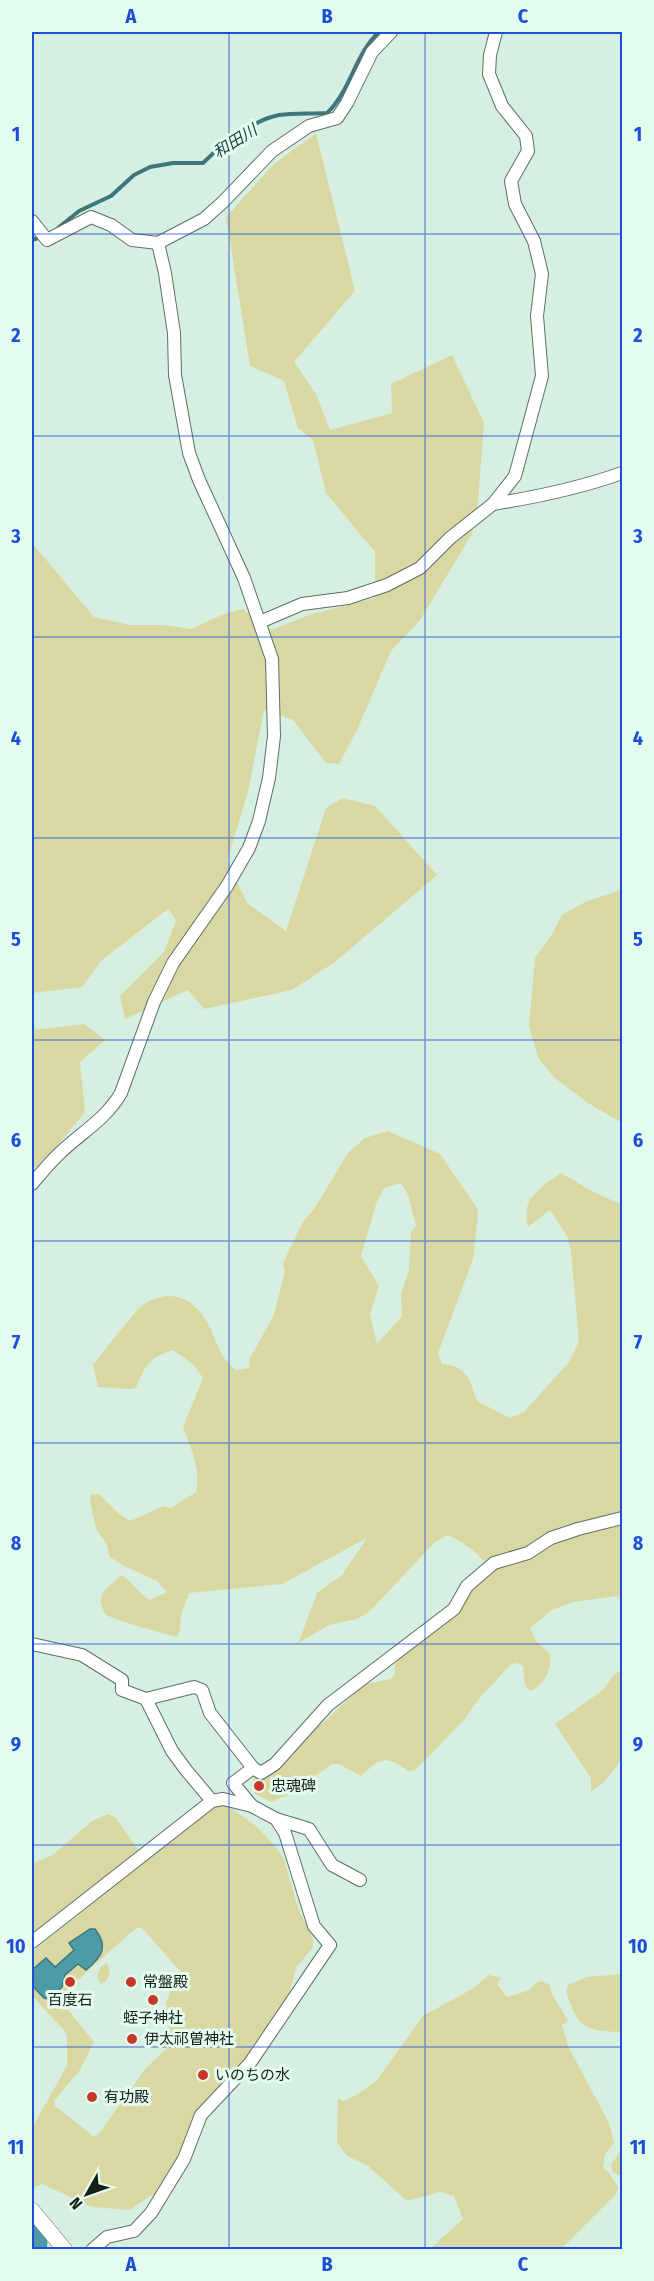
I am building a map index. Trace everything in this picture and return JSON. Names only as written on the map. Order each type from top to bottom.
[{"type":"main road","points":[[32,2210],[64,2250]]},
{"type":"street","points":[[32,220],[47,240],[91,217],[111,225],[132,240],[158,243],[204,219],[272,151],[309,126],[337,118],[347,103],[372,52],[391,32]]},
{"type":"street","points":[[260,622],[302,604],[348,598],[387,585],[420,568],[450,538],[493,504],[515,476],[542,376],[537,316],[542,274],[534,241],[515,204],[511,182],[528,151],[526,135],[502,106],[489,74],[495,32]]},
{"type":"street","points":[[32,1184],[60,1153],[104,1117],[115,1104],[154,1002],[173,963],[227,886],[249,848],[259,821],[269,778],[274,736],[272,659],[244,578],[189,453],[175,375],[174,333],[167,285],[158,243]]},
{"type":"street","points":[[493,504],[586,486],[622,473]]},
{"type":"street","points":[[32,1644],[82,1655],[122,1680],[122,1690],[146,1699],[194,1687],[198,1688],[201,1690],[210,1713],[253,1768],[261,1773],[275,1764],[328,1705],[454,1609],[467,1586],[494,1563],[528,1553],[551,1538],[622,1518]]},
{"type":"street","points":[[146,1699],[172,1751],[212,1801]]},
{"type":"street","points":[[252,1806],[233,1783],[253,1768]]},
{"type":"street","points":[[32,1942],[212,1801],[223,1799],[252,1806],[276,1819],[309,1829],[332,1864],[360,1880]]},
{"type":"street","points":[[92,2250],[107,2237],[134,2231],[151,2213],[184,2159],[201,2115],[255,2056],[330,1945],[314,1926],[285,1833],[276,1819]]},
{"type":"shaded area","points":[[316,133],[355,291],[294,362],[316,394],[330,430],[392,413],[391,384],[452,355],[484,423],[478,502],[472,534],[420,620],[391,651],[357,730],[339,764],[326,763],[293,720],[264,710],[248,792],[227,861],[247,903],[286,931],[326,808],[343,798],[375,806],[437,875],[335,962],[292,990],[204,1009],[188,990],[125,1019],[120,996],[164,952],[176,920],[168,909],[102,960],[82,987],[32,993],[32,543],[94,617],[130,625],[164,625],[191,629],[224,614],[243,609],[271,630],[309,615],[375,598],[375,552],[326,493],[313,440],[298,428],[284,381],[250,366],[226,217],[274,164]]},
{"type":"shaded area","points":[[622,890],[622,1123],[588,1103],[555,1078],[538,1058],[529,1026],[535,958],[551,936],[562,915],[587,901]]},
{"type":"shaded area","points":[[84,1024],[105,1040],[80,1062],[85,1112],[59,1144],[32,1171],[32,1030]]},
{"type":"shaded area","points":[[388,1131],[440,1154],[477,1208],[473,1259],[438,1353],[442,1364],[457,1368],[466,1375],[477,1401],[510,1418],[524,1412],[569,1362],[579,1341],[571,1251],[567,1236],[550,1210],[528,1227],[526,1217],[530,1201],[540,1189],[561,1173],[622,1205],[622,1601],[618,1596],[573,1602],[552,1610],[530,1628],[536,1641],[550,1654],[549,1670],[540,1685],[531,1691],[525,1686],[523,1666],[517,1663],[510,1665],[477,1701],[464,1720],[415,1770],[408,1771],[394,1762],[383,1760],[361,1776],[339,1764],[332,1764],[293,1792],[272,1802],[255,1794],[253,1779],[276,1758],[292,1735],[298,1730],[322,1724],[360,1688],[367,1684],[390,1679],[395,1675],[397,1657],[466,1590],[486,1564],[469,1547],[448,1535],[435,1542],[370,1611],[357,1619],[329,1625],[293,1646],[299,1641],[317,1593],[342,1575],[367,1538],[282,1584],[189,1593],[181,1615],[177,1637],[132,1625],[106,1615],[102,1608],[101,1597],[121,1575],[150,1600],[167,1592],[157,1581],[110,1557],[106,1543],[96,1529],[90,1502],[91,1494],[99,1494],[118,1513],[130,1521],[164,1506],[171,1508],[196,1492],[196,1467],[183,1427],[203,1378],[194,1365],[173,1350],[158,1356],[149,1363],[136,1388],[98,1387],[93,1365],[139,1308],[152,1300],[170,1296],[186,1300],[200,1312],[229,1364],[236,1370],[250,1368],[249,1360],[274,1315],[285,1271],[283,1263],[303,1222],[314,1209],[348,1153],[365,1138]],"holes":[[[401,1183],[408,1195],[416,1226],[411,1232],[409,1270],[401,1294],[402,1316],[377,1344],[370,1314],[379,1286],[361,1256],[377,1201],[384,1188]]]},
{"type":"shaded area","points":[[622,1669],[622,1759],[603,1783],[591,1791],[591,1778],[555,1724],[603,1690],[613,1676]]},
{"type":"shaded area","points":[[224,1804],[254,1824],[275,1846],[284,1859],[298,1908],[313,1939],[313,1947],[296,1968],[288,1999],[255,2047],[238,2069],[196,2111],[175,2165],[155,2195],[130,2210],[92,2207],[42,2184],[32,2188],[32,2128],[67,2066],[67,2035],[32,1996],[32,1952],[214,1807]],"holes":[[[136,1928],[142,1928],[180,1971],[166,2002],[170,2045],[146,2068],[98,2135],[93,2136],[55,2106],[54,2101],[80,2070],[94,2042],[60,2000],[60,1996]]]},
{"type":"shaded area","points":[[108,1814],[116,1818],[139,1851],[32,1934],[32,1864],[54,1854],[92,1821]]},
{"type":"shaded area","points":[[107,1963],[110,1971],[107,1980],[101,1984],[97,1977],[100,1968]]},
{"type":"shaded area","points":[[622,1974],[622,2033],[591,2029],[586,2026],[576,2016],[569,2001],[568,1985],[586,1977]]},
{"type":"shaded area","points":[[489,1975],[501,1978],[497,1984],[507,1997],[530,1990],[534,1984],[541,1981],[550,1985],[551,1992],[568,2021],[562,2025],[569,2048],[609,2123],[614,2143],[605,2154],[603,2168],[618,2187],[616,2194],[561,2249],[430,2249],[463,2219],[454,2196],[440,2192],[407,2201],[367,2165],[347,2156],[337,2142],[338,2098],[344,2101],[377,2080],[423,2016],[472,1989]]},
{"type":"shaded area","points":[[622,2149],[622,2177],[613,2172],[611,2165]]},
{"type":"water","points":[[90,1929],[95,1929],[102,1941],[100,1956],[86,1970],[78,1964],[65,1975],[62,1987],[48,1999],[44,1998],[32,1985],[32,1970],[46,1958],[55,1967],[74,1950],[69,1943]]},
{"type":"waterway","name":"和田川","points":[[58,228],[79,211],[111,196],[134,175],[150,167],[173,163],[203,163],[238,134],[269,118],[285,114],[327,113],[342,94],[364,51],[379,32]]},
{"type":"waterway","name":"和田川","points":[[32,240],[41,237]]},
{"type":"waterway","name":"和田川","points":[[32,2227],[37,2243],[35,2250]]},
{"type":"place","name":"忠魂碑","points":[[259,1786]]},
{"type":"place","name":"百度石","points":[[70,1982]]},
{"type":"place","name":"常盤殿","points":[[131,1982]]},
{"type":"place","name":"蛭子神社","points":[[153,2000]]},
{"type":"place","name":"伊太祁曽神社","points":[[132,2039]]},
{"type":"place","name":"いのちの水","points":[[203,2075]]},
{"type":"place","name":"有功殿","points":[[92,2097]]}]
